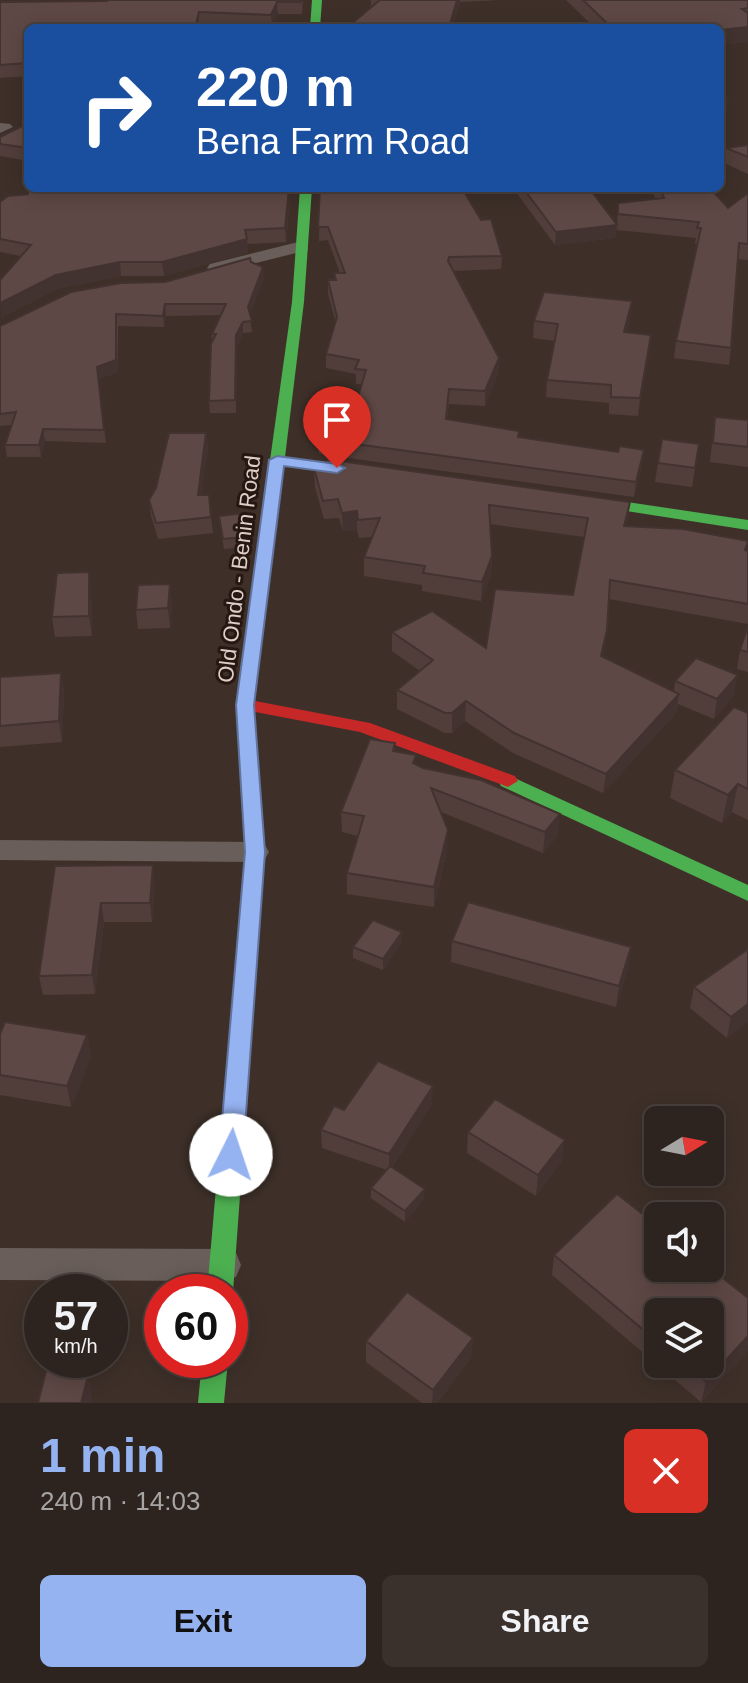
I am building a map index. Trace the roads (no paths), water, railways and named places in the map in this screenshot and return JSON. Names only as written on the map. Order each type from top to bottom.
[{"type":"main road","points":[[315,24],[317,0]]},
{"type":"main road","name":"Old Ondo - Benin Road","points":[[222,1274],[255,852],[245,705],[277,460],[306,192]]},
{"type":"main road","points":[[277,460],[387,475]]},
{"type":"main road","points":[[560,497],[748,525]]},
{"type":"main road","points":[[245,705],[364,727],[498,776],[748,894]]},
{"type":"main road","points":[[211,1403],[213,1378]]},
{"type":"street","points":[[193,275],[302,246]]},
{"type":"street","points":[[0,850],[255,852]]},
{"type":"street","points":[[0,1264],[159,1274]]}]
